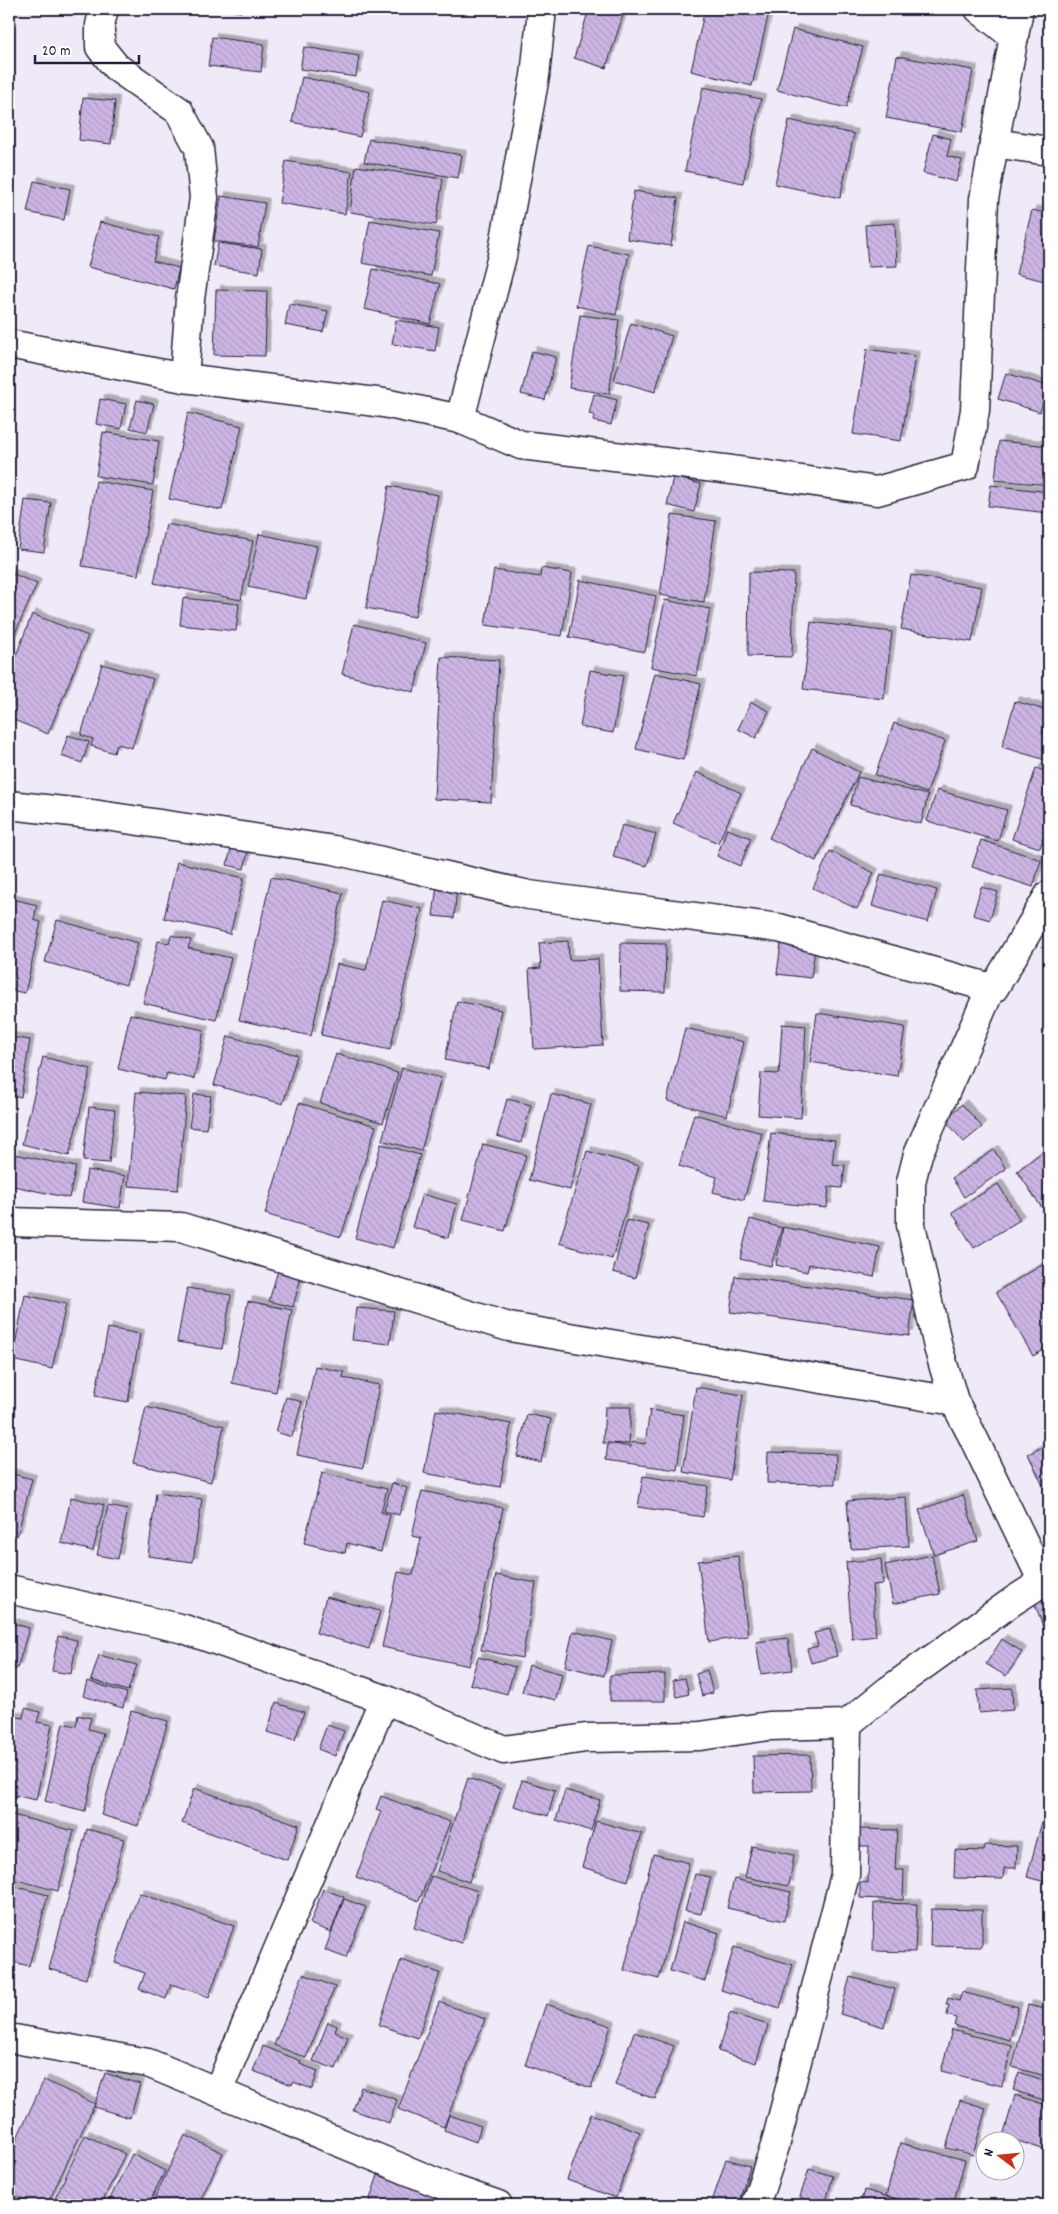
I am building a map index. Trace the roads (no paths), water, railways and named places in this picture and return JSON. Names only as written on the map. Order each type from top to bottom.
[{"type":"street","points":[[104,9],[100,25],[100,47],[116,66],[179,111],[199,148],[204,198],[190,299],[184,378]]},
{"type":"street","points":[[460,419],[502,256],[535,76],[542,9]]},
{"type":"street","points":[[979,9],[1014,37]]},
{"type":"street","points":[[9,344],[184,378],[384,403],[460,419],[521,445],[732,470],[877,491],[965,466],[975,410],[984,199],[1019,9]]},
{"type":"street","points":[[994,142],[1049,151]]},
{"type":"street","points":[[9,806],[99,815],[334,850],[529,895],[779,928],[991,988]]},
{"type":"street","points":[[9,1589],[184,1630],[384,1699],[504,1750],[586,1738],[700,1736],[768,1726],[847,1724],[889,1690],[1046,1580],[954,1401],[938,1347],[918,1260],[912,1225],[911,1182],[918,1154],[991,988],[994,988],[1049,895]]},
{"type":"street","points":[[9,1222],[181,1227],[509,1327],[954,1401]]},
{"type":"street","points":[[218,2091],[384,1699]]},
{"type":"street","points":[[755,2205],[775,2146],[845,1875],[847,1724]]},
{"type":"street","points":[[9,2038],[148,2063],[452,2189],[498,2205]]}]
